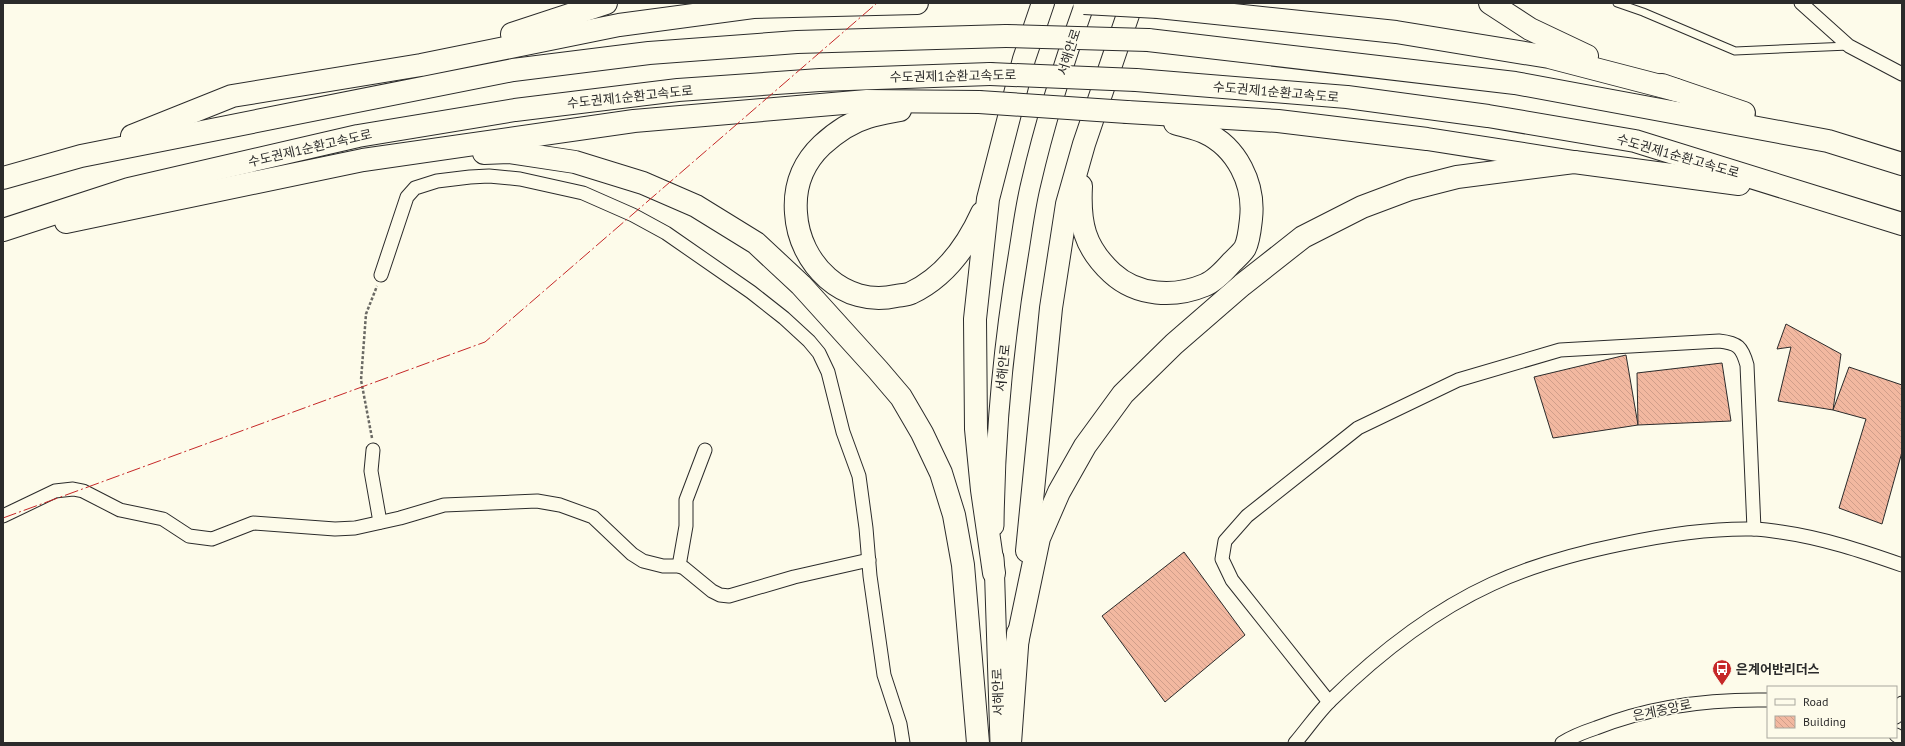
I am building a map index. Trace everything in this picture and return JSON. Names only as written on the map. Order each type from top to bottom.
[{"type":"highway","points":[[421,65],[606,3]]},
{"type":"highway","points":[[80,156],[232,96],[421,65],[619,25],[753,7],[918,3]]},
{"type":"highway","points":[[994,573],[982,490],[976,429],[975,319],[988,199],[1024,59],[1043,3]]},
{"type":"highway","points":[[1084,3],[1158,7],[1224,13],[1396,32],[1550,56],[1676,90]]},
{"type":"highway","points":[[1010,743],[1016,648],[1051,308],[1067,204],[1084,144],[1132,3]]},
{"type":"highway","points":[[1224,13],[1267,3]]},
{"type":"highway","points":[[1490,3],[1530,29],[1582,54],[1676,90],[1902,164]]},
{"type":"highway","points":[[3,178],[80,156],[513,70],[649,53],[797,42],[1006,36],[1148,40],[1515,83],[1828,141]]},
{"type":"highway","name":"수도권제1순환고속도로","points":[[3,230],[129,189],[358,136],[515,110],[678,90],[820,80],[990,74],[1136,80],[1347,98],[1488,116],[1635,141],[1902,224]]},
{"type":"highway","points":[[3,236],[363,160],[634,121],[712,113],[867,101],[969,102],[1278,121],[1427,139],[1574,162],[1801,192]]},
{"type":"highway","points":[[969,102],[900,110],[867,117],[833,135],[813,154],[800,175],[795,199],[796,219],[800,238],[811,260],[826,278],[843,289],[865,298],[886,299],[910,293],[930,281],[950,265],[976,227],[988,199]]},
{"type":"highway","points":[[1084,144],[1080,200],[1082,227],[1089,245],[1101,264],[1118,280],[1140,290],[1162,294],[1183,292],[1206,285],[1224,271],[1245,248],[1250,228],[1252,203],[1248,183],[1239,163],[1223,144],[1204,132],[1160,119],[1127,112]]},
{"type":"highway","points":[[363,160],[509,152],[575,162],[643,183],[696,206],[756,243],[801,285],[839,325],[901,397],[922,434],[941,473],[954,515],[963,565],[978,743]]},
{"type":"highway","points":[[1016,648],[1039,538],[1059,492],[1085,446],[1123,394],[1174,344],[1242,285],[1303,237],[1362,207],[1410,189],[1457,177],[1574,162]]},
{"type":"main road","name":"서해안로","points":[[1000,743],[994,573],[995,466],[1001,375],[1030,184],[1068,49],[1084,3]]},
{"type":"street","points":[[1801,3],[1849,46],[1902,74]]},
{"type":"street","points":[[381,275],[407,197],[415,188],[437,181],[476,177],[520,179],[583,193],[633,215],[666,233],[708,261],[784,318],[819,353],[828,372],[843,432],[859,476],[884,675],[900,724],[904,743]]},
{"type":"street","points":[[1329,702],[1232,580],[1222,559],[1225,540],[1247,516],[1358,428],[1458,380],[1560,350],[1714,341],[1730,342],[1739,347],[1744,353],[1747,365],[1754,529]]},
{"type":"street","points":[[372,450],[371,471],[380,522]]},
{"type":"street","points":[[679,566],[686,526],[686,500],[705,450]]},
{"type":"street","points":[[3,516],[55,491],[73,489],[83,491],[120,510],[163,519],[189,536],[212,539],[253,523],[335,529],[355,528],[444,505],[537,501],[560,505],[593,517],[632,554],[643,560],[664,566],[679,566],[712,591],[720,595],[729,596],[794,577],[869,560]]},
{"type":"street","points":[[1295,743],[1329,702],[1385,651],[1430,618],[1492,584],[1544,564],[1618,545],[1694,533],[1754,529],[1795,534],[1847,546],[1902,565]]},
{"type":"street","name":"은계중앙로","points":[[1562,743],[1611,722],[1655,709],[1696,702],[1767,700]]},
{"type":"street","points":[[1897,715],[1902,703]]},
{"type":"lane","points":[[1617,3],[1643,12],[1735,51],[1849,46]]},
{"type":"path","points":[[372,450],[372,437],[361,380],[366,314],[381,275]]},
{"type":"building","points":[[1786,324],[1841,354],[1833,410],[1778,401],[1791,347],[1777,349]]},
{"type":"building","points":[[1626,355],[1638,425],[1553,438],[1534,377]]},
{"type":"building","points":[[1722,363],[1731,421],[1638,425],[1637,373]]},
{"type":"building","points":[[1849,367],[1902,385],[1902,452],[1882,524],[1839,508],[1866,419],[1833,410]]},
{"type":"building","points":[[1184,552],[1245,635],[1165,702],[1102,616]]},
{"type":"power","points":[[3,518],[485,342],[877,3]]},
{"type":"place","name":"은계어반리더스","points":[[1722,686]]}]
